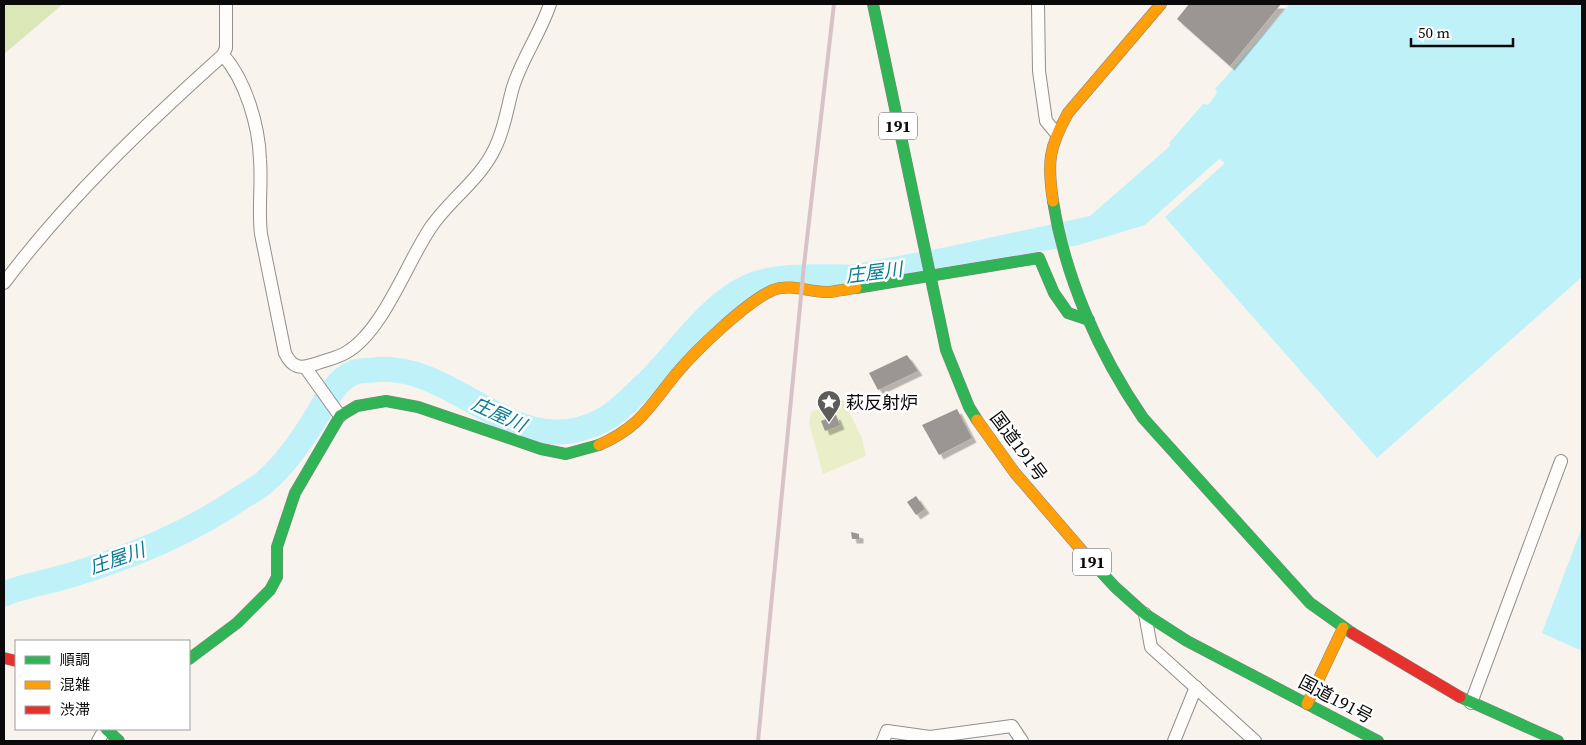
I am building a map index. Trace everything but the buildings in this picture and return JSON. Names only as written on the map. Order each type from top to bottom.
[{"type":"main road","name":"国道191号","points":[[873,4],[946,350],[969,407],[985,433],[1015,473],[1067,534],[1115,587],[1145,614],[1187,641],[1378,741]]},
{"type":"main road","points":[[1160,4],[1068,113],[1056,133],[1050,152],[1050,170],[1056,221],[1089,320],[1116,377],[1143,418],[1310,603],[1344,628],[1471,703],[1558,741]]},
{"type":"main road","points":[[190,658],[237,623],[270,590],[277,577],[277,546],[295,493],[340,416],[357,406],[386,401],[418,407],[541,449],[566,454],[591,449],[622,436],[647,412],[677,373],[717,333],[741,312],[774,290],[793,288],[829,292],[930,274],[1039,258],[1054,294],[1068,313],[1089,320]]},
{"type":"main road","points":[[1307,704],[1344,628]]},
{"type":"main road","points":[[107,730],[119,741]]},
{"type":"street","points":[[4,283],[56,218],[172,101],[223,55],[226,48],[226,4]]},
{"type":"street","points":[[223,55],[238,78],[247,101],[258,141],[261,234],[285,353],[290,363],[297,367],[305,367],[346,353],[363,340],[378,320],[431,228],[447,205],[484,168],[504,127],[513,86],[550,4]]},
{"type":"street","points":[[1038,4],[1039,71],[1046,121],[1056,133]]},
{"type":"street","points":[[305,367],[308,375],[340,416]]},
{"type":"street","points":[[1471,703],[1561,461]]},
{"type":"street","points":[[1145,614],[1151,646],[1254,741]]},
{"type":"street","points":[[1174,741],[1196,687]]},
{"type":"street","points":[[883,741],[887,731],[931,739],[1012,726],[1022,741]]},
{"type":"street","points":[[98,741],[105,730]]},
{"type":"green space","points":[[4,4],[63,4],[4,54]]},
{"type":"green space","points":[[843,400],[862,438],[866,456],[823,474],[809,423],[811,412]]},
{"type":"water","points":[[1290,4],[1582,4],[1582,277],[1377,458],[1165,217],[1225,163],[1219,159],[1145,225],[1079,245],[892,276],[812,282],[811,272],[947,247],[1090,216],[1170,146],[1169,143],[1203,104],[1208,105],[1217,93],[1215,89]]},
{"type":"water","points":[[1582,527],[1582,651],[1542,633]]},
{"type":"waterway","name":"庄屋川","points":[[4,594],[93,568],[138,552],[181,533],[222,510],[264,483],[274,474],[308,430],[330,394],[340,382],[355,372],[373,370],[403,371],[431,380],[513,422],[541,431],[570,431],[601,421],[620,408],[659,371],[694,330],[733,295],[759,283],[783,278],[846,277]]},
{"type":"railway","points":[[758,741],[804,265],[834,4]]},
{"type":"traffic: fast","points":[[873,4],[946,350],[969,407],[977,420]]},
{"type":"traffic: fast","points":[[1053,201],[1066,258],[1086,314],[1112,368],[1143,418],[1310,603],[1352,633]]},
{"type":"traffic: fast","points":[[856,288],[1039,258],[1054,293],[1068,313],[1089,320]]},
{"type":"traffic: fast","points":[[190,658],[237,623],[270,590],[277,577],[277,547],[295,493],[340,416],[357,406],[386,401],[418,407],[541,449],[566,454],[599,445]]},
{"type":"traffic: fast","points":[[1090,560],[1115,587],[1145,614],[1187,641],[1378,741]]},
{"type":"traffic: fast","points":[[1460,697],[1558,741]]},
{"type":"traffic: fast","points":[[107,730],[119,741]]},
{"type":"traffic: slow","points":[[1053,201],[1050,176],[1051,155],[1057,136],[1068,113],[1161,4]]},
{"type":"traffic: slow","points":[[599,445],[625,431],[643,415],[695,353],[735,316],[762,296],[780,288],[823,292],[856,288]]},
{"type":"traffic: slow","points":[[977,420],[1015,473],[1090,560]]},
{"type":"traffic: slow","points":[[1307,704],[1343,628]]},
{"type":"traffic: jam","points":[[1352,633],[1460,697]]},
{"type":"traffic: jam","points":[[4,658],[15,661]]},
{"type":"place","name":"萩反射炉","points":[[829,423]]}]
